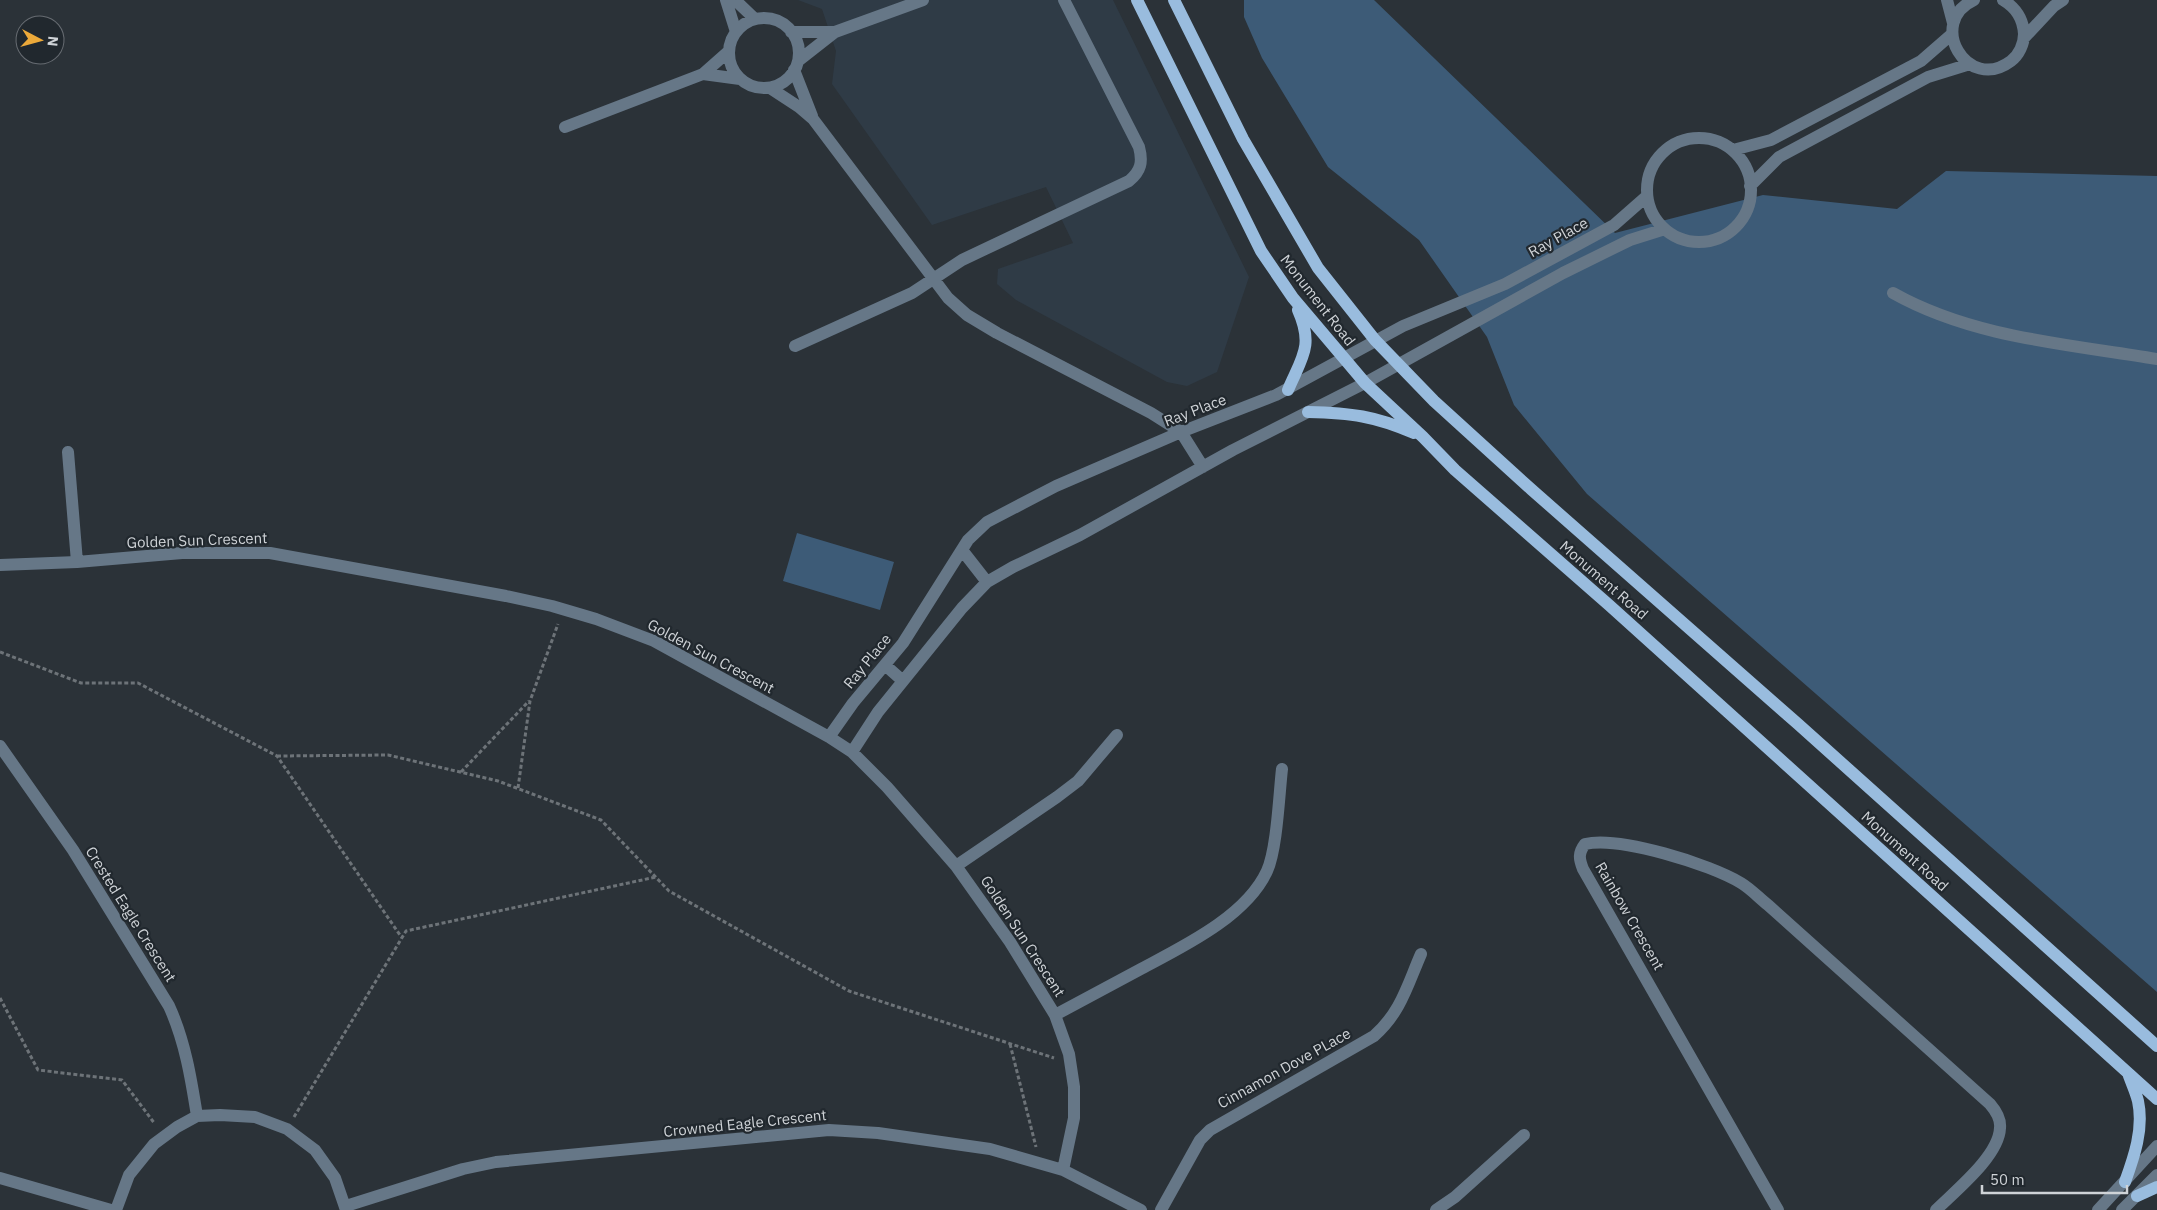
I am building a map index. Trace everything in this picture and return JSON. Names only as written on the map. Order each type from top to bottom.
[{"type":"main road","name":"Monument Road","points":[[1137,0],[1261,251],[1293,298],[1365,383],[1455,470],[1609,605],[2157,1100]]},
{"type":"main road","name":"Monument Road","points":[[1174,0],[1243,139],[1318,268],[1375,340],[1434,401],[1532,490],[1798,724],[2157,1046]]},
{"type":"main road","points":[[1288,390],[1305,352],[1307,340],[1306,328],[1293,298]]},
{"type":"main road","points":[[1308,412],[1368,416],[1389,422],[1423,437]]},
{"type":"main road","points":[[2125,1182],[2136,1149],[2140,1121],[2138,1101],[2128,1074]]},
{"type":"main road","points":[[2137,1196],[2157,1187]]},
{"type":"street","points":[[726,0],[736,32]]},
{"type":"street","points":[[735,0],[755,19]]},
{"type":"street","points":[[703,74],[740,79],[759,88],[770,88],[788,78],[796,66],[835,32],[900,4],[923,0]]},
{"type":"street","points":[[795,346],[912,293],[933,277],[962,260],[1129,181],[1137,174],[1141,167],[1142,157],[1139,147],[1064,0]]},
{"type":"street","points":[[1947,0],[1954,46],[1960,57],[1980,69],[1992,69],[2003,66],[2013,59],[2020,50],[2024,38],[2023,26],[2019,15],[2012,6],[2003,0]]},
{"type":"street","points":[[1733,150],[1771,140],[1922,61],[1952,29],[1958,12],[1967,3],[1974,0]]},
{"type":"street","points":[[2024,38],[2054,6],[2063,0]]},
{"type":"street","points":[[565,126],[703,74],[729,51],[736,32],[744,24],[755,19],[765,18],[775,20],[791,32],[796,40],[796,66],[813,119]]},
{"type":"street","points":[[791,32],[835,32]]},
{"type":"street","points":[[729,51],[734,71],[740,79]]},
{"type":"street","points":[[1750,186],[1780,157],[1928,77],[1970,64]]},
{"type":"street","points":[[770,88],[799,107],[813,119],[948,298],[967,315],[997,333],[1151,413],[1181,432],[1203,467]]},
{"type":"street","points":[[1700,138],[1718,141],[1733,150],[1744,164],[1750,179],[1751,196],[1746,212],[1737,226],[1724,236],[1708,241],[1692,242],[1676,237],[1665,229],[1653,214],[1647,196],[1648,178],[1655,162],[1667,148],[1683,140],[1700,138]]},
{"type":"street","name":"Ray Place","points":[[829,737],[853,704],[903,643],[968,540],[987,522],[1056,486],[1181,432],[1288,390],[1403,326],[1505,284],[1614,225],[1647,196]]},
{"type":"street","points":[[852,752],[878,712],[962,608],[987,582],[1013,567],[1080,535],[1233,450],[1365,383],[1563,273],[1630,240],[1665,229]]},
{"type":"street","points":[[1893,293],[1937,314],[1991,331],[2157,359]]},
{"type":"street","points":[[68,452],[77,562]]},
{"type":"street","points":[[962,550],[987,582]]},
{"type":"street","name":"Golden Sun Crescent","points":[[0,565],[77,562],[182,553],[270,553],[506,596],[563,609],[596,619],[654,641],[829,737],[852,752],[887,787],[956,866],[1010,942],[1055,1015],[1069,1054],[1074,1087],[1074,1118],[1062,1170]]},
{"type":"street","points":[[885,665],[903,681]]},
{"type":"street","points":[[956,866],[1058,797],[1078,781],[1117,735]]},
{"type":"street","name":"Crested Eagle Crescent","points":[[0,746],[72,850],[169,1006],[184,1048],[197,1116]]},
{"type":"street","points":[[1055,1015],[1190,942],[1236,909],[1258,885],[1267,870],[1272,854],[1282,769]]},
{"type":"street","name":"Rainbow Crescent","points":[[1778,1210],[1583,869],[1579,859],[1580,851],[1584,844],[1609,841],[1632,846],[1706,867],[1741,883],[1990,1104],[1998,1114],[2000,1128],[1997,1141],[1975,1170],[1936,1210]]},
{"type":"street","name":"Cinnamon Dove PLace","points":[[1161,1210],[1200,1140],[1210,1130],[1374,1036],[1388,1023],[1399,1006],[1421,954]]},
{"type":"street","points":[[116,1210],[129,1175],[154,1144],[197,1116],[220,1115],[255,1117],[287,1128],[315,1150],[335,1178],[346,1208]]},
{"type":"street","name":"Crowned Eagle Crescent","points":[[346,1208],[463,1168],[496,1162],[829,1130],[878,1133],[990,1149],[1062,1170],[1140,1210]]},
{"type":"street","points":[[1436,1210],[1455,1197],[1524,1135]]},
{"type":"street","points":[[2098,1210],[2157,1146]]},
{"type":"street","points":[[2122,1210],[2157,1176]]},
{"type":"street","points":[[1,1181],[111,1210]]},
{"type":"path","points":[[518,788],[530,701],[563,609]]},
{"type":"path","points":[[0,652],[81,683],[138,683],[277,756],[402,938]]},
{"type":"path","points":[[461,772],[530,701]]},
{"type":"path","points":[[277,756],[388,755],[498,781],[601,820],[669,890],[849,991],[1070,1064]]},
{"type":"path","points":[[287,1128],[406,931],[656,877]]},
{"type":"path","points":[[0,998],[38,1070],[122,1080],[164,1136]]},
{"type":"path","points":[[1010,1044],[1040,1164]]},
{"type":"shaded area","points":[[798,0],[1113,0],[1249,277],[1217,372],[1187,386],[1167,382],[1016,300],[997,284],[998,269],[1073,243],[1046,187],[932,225],[832,84],[836,51],[822,9]]},
{"type":"shaded area","points":[[1244,0],[1374,0],[1615,233],[1763,195],[1897,209],[1946,171],[2157,176],[2157,992],[1587,494],[1514,405],[1487,337],[1419,240],[1328,167],[1262,58],[1244,17]]},
{"type":"shaded area","points":[[797,533],[894,562],[880,610],[783,581]]}]
